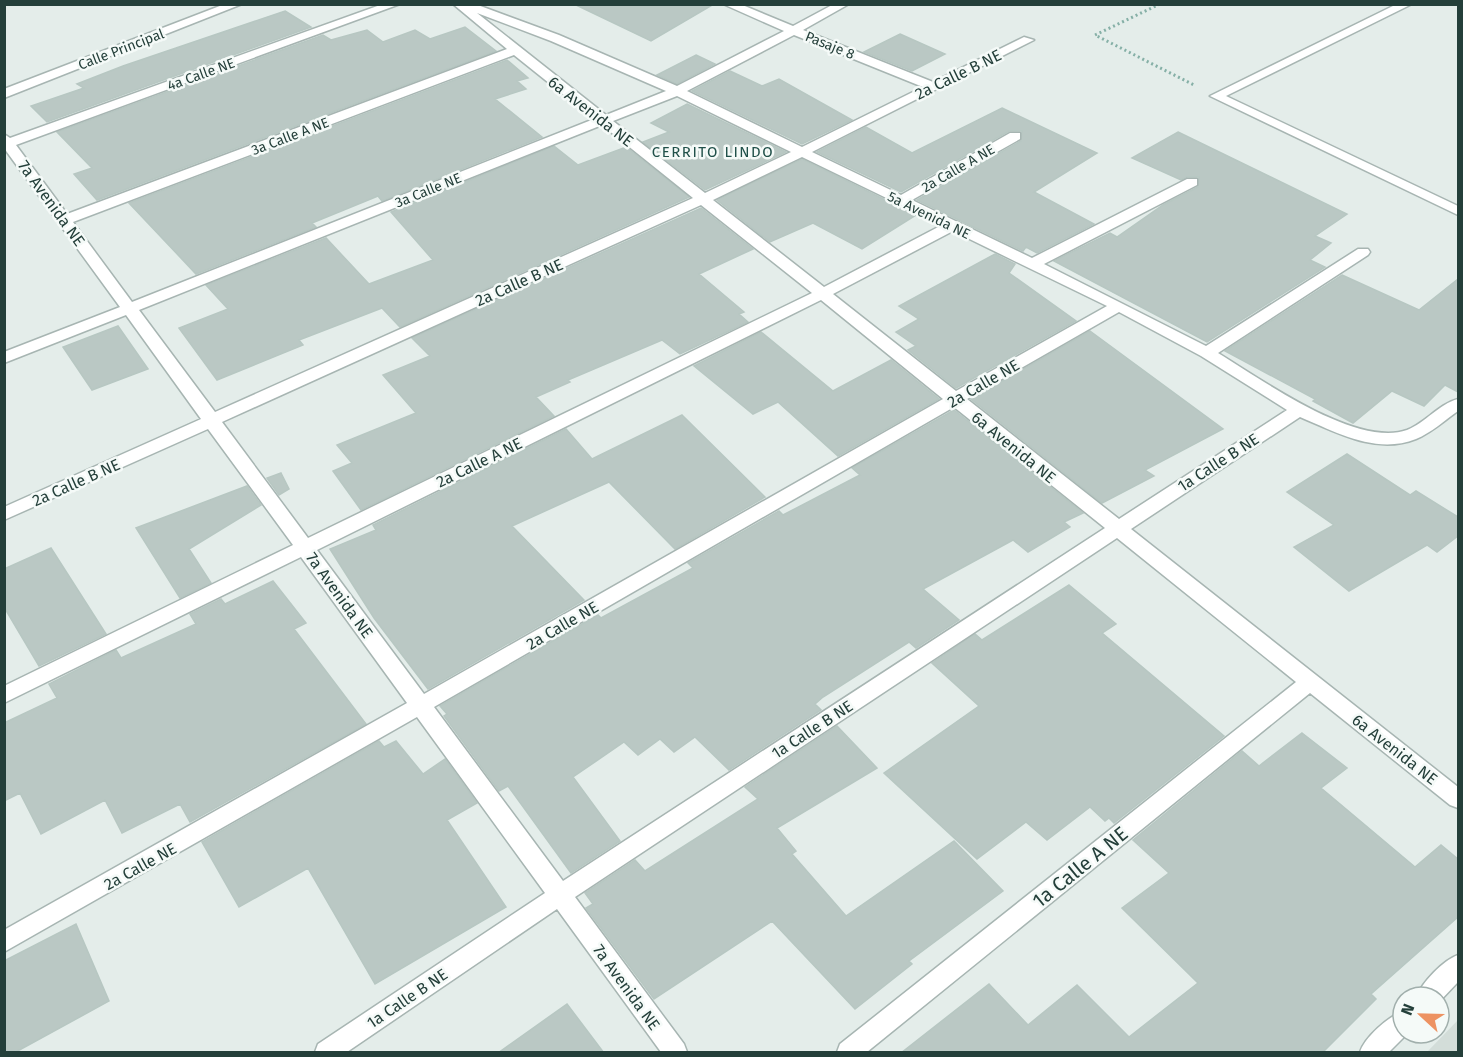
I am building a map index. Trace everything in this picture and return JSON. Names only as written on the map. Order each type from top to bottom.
[{"type":"street","name":"Calle Principal","points":[[4,94],[237,4]]},
{"type":"street","name":"4a Calle NE","points":[[6,141],[395,4]]},
{"type":"street","name":"6a Avenida NE","points":[[458,4],[1458,799]]},
{"type":"street","name":"5a Avenida NE","points":[[463,4],[555,38],[677,91],[1030,265],[1119,306],[1207,353],[1299,410],[1362,437],[1387,438],[1411,435],[1458,404]]},
{"type":"street","name":"Pasaje 8","points":[[728,4],[932,86]]},
{"type":"street","name":"3a Calle NE","points":[[4,358],[677,91],[844,4]]},
{"type":"street","points":[[1216,96],[1407,4]]},
{"type":"street","name":"2a Calle B NE","points":[[4,514],[703,200],[1028,40]]},
{"type":"street","name":"3a Calle A NE","points":[[65,220],[515,50]]},
{"type":"street","points":[[1216,96],[1458,211]]},
{"type":"street","name":"2a Calle A NE","points":[[900,201],[1015,136]]},
{"type":"street","name":"7a Avenida NE","points":[[6,141],[675,1053]]},
{"type":"street","points":[[1030,265],[1192,182]]},
{"type":"street","name":"2a Calle A NE","points":[[4,695],[822,294],[951,226]]},
{"type":"street","points":[[1207,353],[1363,252]]},
{"type":"street","name":"2a Calle NE","points":[[4,942],[422,707],[1119,306]]},
{"type":"street","name":"1a Calle B NE","points":[[327,1053],[560,895],[1299,410]]},
{"type":"street","name":"1a Calle A NE","points":[[849,1053],[1310,682]]},
{"type":"street","points":[[1440,985],[1458,966]]},
{"type":"street","points":[[1372,1053],[1391,1034]]},
{"type":"path","points":[[1160,4],[1095,35],[1216,96]]},
{"type":"shaded area","points":[[1458,1020],[1458,1052],[1427,1052],[1434,1045],[1451,1045],[1451,1027]]},
{"type":"building","points":[[574,4],[714,4],[651,41]]},
{"type":"building","points":[[285,11],[311,27],[47,122],[31,106],[84,88],[77,84],[123,66]]},
{"type":"building","points":[[465,27],[496,51],[97,200],[74,174],[92,168],[57,132],[323,35],[331,40],[367,30],[383,42],[415,30],[430,39]]},
{"type":"building","points":[[900,34],[945,54],[912,71],[864,52]]},
{"type":"building","points":[[696,55],[715,64],[677,84],[657,75]]},
{"type":"building","points":[[507,60],[528,78],[517,81],[526,89],[495,99],[542,137],[382,201],[378,196],[312,223],[316,227],[196,274],[129,203]]},
{"type":"building","points":[[730,71],[762,86],[779,79],[852,120],[802,144],[692,91]]},
{"type":"building","points":[[687,104],[786,152],[705,190],[643,142],[669,132],[651,123]]},
{"type":"building","points":[[1002,108],[1097,153],[1034,192],[1094,224],[1037,253],[1026,247],[1023,251],[917,200],[1021,141],[1022,131],[1009,131],[901,192],[817,152],[866,127],[912,153]]},
{"type":"building","points":[[1178,132],[1347,214],[1315,236],[1331,243],[1310,260],[1325,267],[1207,342],[1054,261],[1110,233],[1117,237],[1163,205],[1198,187],[1199,177],[1187,177],[1181,180],[1132,158]]},
{"type":"building","points":[[554,146],[578,165],[626,147],[689,197],[400,327],[382,308],[299,340],[303,345],[217,380],[179,328],[228,309],[206,285],[326,238],[369,284],[433,260],[391,212]]},
{"type":"building","points":[[802,159],[916,215],[862,249],[813,223],[770,242],[717,200]]},
{"type":"building","points":[[701,208],[753,249],[699,274],[744,312],[739,314],[748,322],[680,354],[662,340],[568,380],[570,382],[536,397],[554,416],[361,510],[333,471],[352,463],[337,445],[416,413],[383,375],[430,356],[412,338]]},
{"type":"building","points":[[995,254],[1015,264],[1009,273],[1076,321],[956,388],[908,350],[916,346],[896,332],[919,319],[899,306]]},
{"type":"building","points":[[1342,275],[1419,310],[1458,279],[1458,392],[1445,385],[1424,406],[1392,391],[1353,423],[1313,401],[1315,399],[1225,351]]},
{"type":"building","points":[[118,326],[148,369],[92,390],[63,347]]},
{"type":"building","points":[[1090,331],[1223,429],[1145,470],[1154,476],[1102,503],[971,399]]},
{"type":"building","points":[[761,332],[833,391],[891,360],[939,399],[838,456],[778,402],[753,414],[694,366]]},
{"type":"building","points":[[954,410],[1083,513],[1064,522],[1070,527],[1028,552],[1013,540],[923,589],[959,620],[916,648],[909,642],[823,697],[815,704],[821,710],[729,770],[695,737],[674,752],[660,739],[638,755],[624,742],[573,777],[620,841],[571,873],[508,786],[499,791],[444,716],[447,714],[440,706],[598,615],[601,618],[693,568],[688,563],[779,511],[783,515],[860,475],[852,468]]},
{"type":"building","points":[[682,415],[765,497],[675,549],[609,482],[512,526],[584,600],[428,689],[374,618],[330,549],[376,530],[373,525],[566,429],[592,459]]},
{"type":"building","points":[[1347,454],[1410,495],[1416,491],[1458,517],[1458,536],[1437,552],[1427,545],[1349,591],[1294,547],[1334,525],[1287,492]]},
{"type":"building","points":[[281,473],[289,489],[279,495],[267,478]]},
{"type":"building","points":[[247,486],[261,505],[189,549],[211,583],[180,598],[136,528]]},
{"type":"building","points":[[51,548],[106,634],[39,666],[4,607],[4,569]]},
{"type":"building","points":[[273,581],[306,623],[294,629],[366,724],[190,822],[180,804],[122,833],[105,800],[41,834],[20,793],[4,801],[4,723],[57,698],[49,684],[116,650],[121,658],[196,624],[190,614],[221,599],[225,604]]},
{"type":"building","points":[[1069,585],[1116,624],[1102,633],[1224,736],[1114,823],[1109,818],[1105,821],[1090,807],[1047,840],[1026,822],[977,859],[884,773],[979,706],[932,663],[975,634],[982,640]]},
{"type":"building","points":[[837,726],[877,768],[777,828],[796,851],[792,854],[846,916],[954,841],[1003,891],[909,961],[912,964],[855,1009],[772,921],[654,999],[586,908],[593,904],[585,893],[635,860],[645,871],[758,799],[745,787]]},
{"type":"building","points":[[1302,733],[1347,768],[1321,788],[1415,867],[1441,845],[1458,859],[1458,917],[1371,994],[1376,999],[1322,1053],[901,1053],[989,984],[1028,1025],[1077,985],[1129,1037],[1198,983],[1122,908],[1169,873],[1133,840],[1242,751],[1259,766]]},
{"type":"building","points":[[379,741],[384,747],[396,741],[423,774],[445,759],[477,803],[447,820],[506,907],[375,984],[308,868],[239,907],[202,842]]},
{"type":"building","points":[[76,924],[109,1001],[14,1053],[4,1053],[4,961]]},
{"type":"building","points":[[567,1004],[604,1053],[498,1053]]},
{"type":"district","name":"CERRITO LINDO","points":[[713,152]]}]
